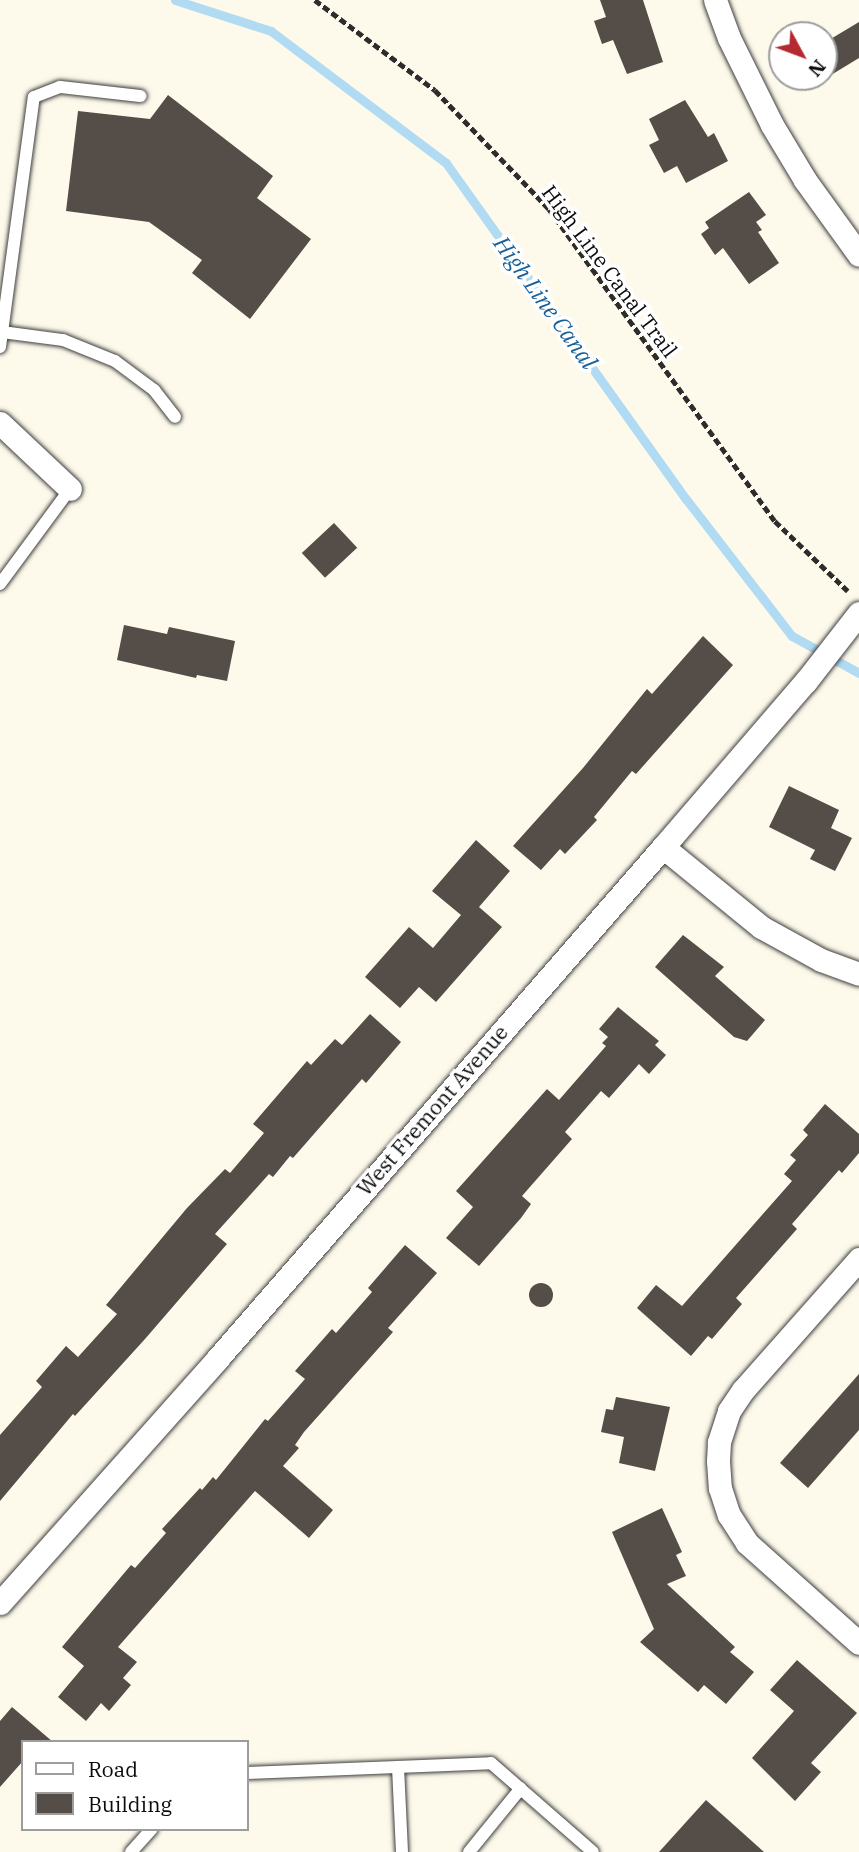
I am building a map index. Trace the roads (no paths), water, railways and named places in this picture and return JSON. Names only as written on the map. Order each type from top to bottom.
[{"type":"street","points":[[715,0],[729,38],[772,125],[805,180],[859,255]]},
{"type":"street","points":[[0,424],[70,489]]},
{"type":"street","name":"West Fremont Avenue","points":[[0,1604],[663,847],[806,681],[859,612]]},
{"type":"street","points":[[663,847],[761,928],[821,960],[859,974]]},
{"type":"street","points":[[859,1259],[743,1390],[729,1411],[719,1442],[718,1461],[720,1488],[729,1515],[747,1543],[859,1643]]},
{"type":"lane","points":[[0,347],[34,97],[60,87],[141,96]]},
{"type":"lane","points":[[2,332],[63,340],[115,361],[153,390],[175,417]]},
{"type":"lane","points":[[0,584],[70,489]]},
{"type":"lane","points":[[248,1773],[491,1763],[587,1850]]},
{"type":"lane","points":[[398,1767],[402,1852]]},
{"type":"lane","points":[[469,1852],[521,1788]]},
{"type":"lane","points":[[131,1852],[150,1831]]},
{"type":"waterway","name":"High Line Canal","points":[[175,0],[271,31],[446,163],[686,499],[792,636],[859,673]]}]
